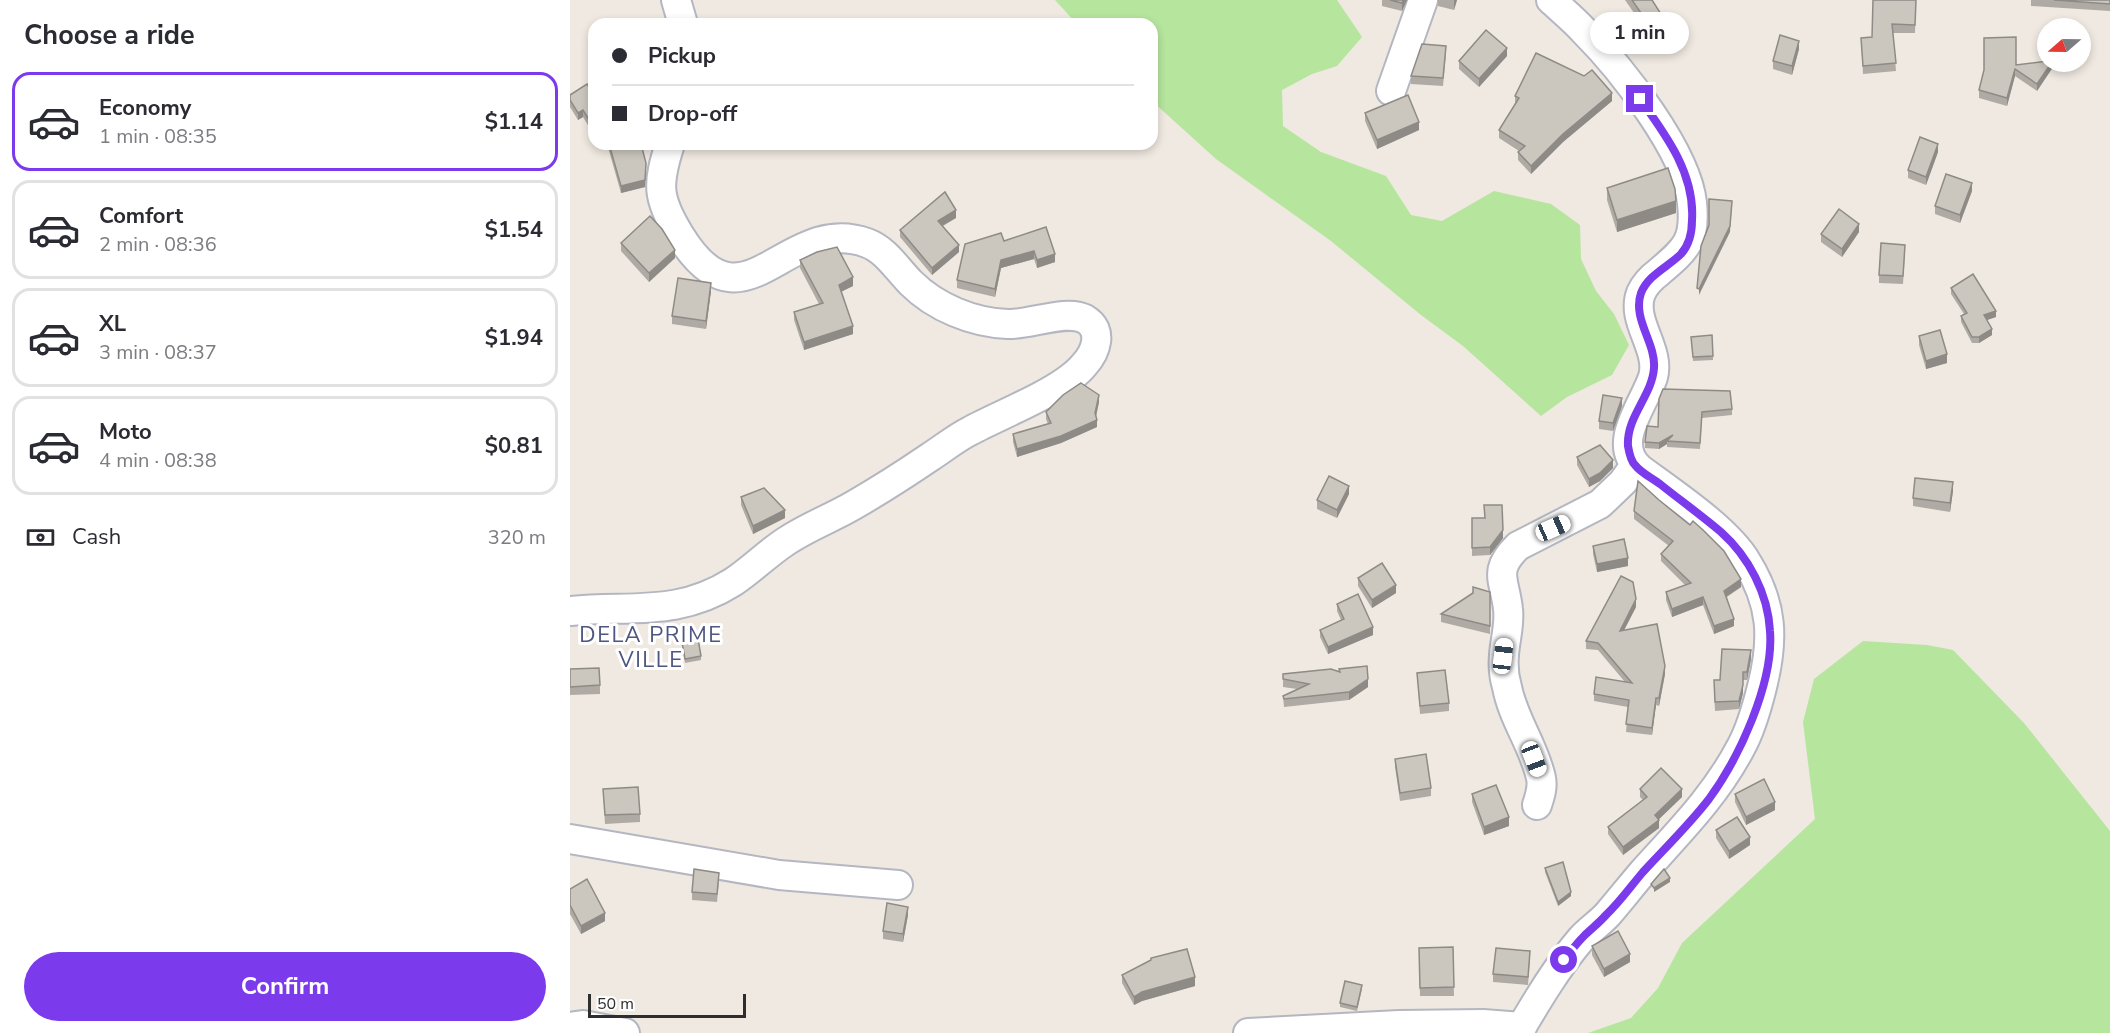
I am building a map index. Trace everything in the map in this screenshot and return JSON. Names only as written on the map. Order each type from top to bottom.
[{"type":"street","points":[[676,0],[681,18]]},
{"type":"street","points":[[1391,91],[1423,0]]},
{"type":"street","points":[[1248,1033],[1399,1025],[1483,1024],[1520,1030],[1564,960],[1708,800],[1742,745],[1758,702],[1768,665],[1771,633],[1761,590],[1746,560],[1713,525],[1635,465],[1628,447],[1629,430],[1653,376],[1654,366],[1640,309],[1640,295],[1646,283],[1682,253],[1689,242],[1692,218],[1689,186],[1679,160],[1664,133],[1628,83],[1585,31],[1551,0]]},
{"type":"street","points":[[570,611],[666,607],[705,596],[732,582],[785,542],[854,505],[967,432],[1059,386],[1084,366],[1095,347],[1096,333],[1083,318],[1067,316],[1008,324],[956,313],[931,300],[911,284],[877,248],[866,242],[828,239],[813,242],[754,274],[738,279],[723,277],[710,271],[689,251],[668,215],[662,201],[660,186],[668,150]]},
{"type":"street","points":[[1538,805],[1541,778],[1511,703],[1504,672],[1503,656],[1509,616],[1501,571],[1509,554],[1518,546],[1600,504],[1623,482],[1635,465]]},
{"type":"street","points":[[570,839],[779,875],[898,885]]},
{"type":"street","points":[[570,1027],[583,1025],[625,1033]]},
{"type":"green space","points":[[1055,0],[1337,0],[1362,37],[1337,66],[1312,74],[1282,90],[1283,126],[1321,152],[1386,176],[1411,215],[1442,221],[1494,191],[1551,204],[1580,225],[1581,259],[1596,291],[1614,314],[1629,345],[1612,375],[1567,397],[1541,416],[1463,346],[1421,315],[1331,241],[1216,159],[1158,106],[1158,18],[1072,18]]},
{"type":"green space","points":[[1863,641],[1927,645],[1953,650],[2024,723],[2110,831],[2110,1033],[1588,1033],[1631,1018],[1658,988],[1682,943],[1815,819],[1803,722],[1814,679]]},
{"type":"building","points":[[1632,0],[1652,0],[1661,14],[1648,23]]},
{"type":"building","points":[[1873,0],[1916,0],[1915,25],[1892,24],[1896,63],[1863,66],[1861,38],[1872,37]]},
{"type":"building","points":[[2054,0],[2110,0],[2110,4]]},
{"type":"building","points":[[1486,30],[1507,48],[1479,79],[1459,61]]},
{"type":"building","points":[[1780,35],[1799,41],[1792,66],[1773,61]]},
{"type":"building","points":[[2016,37],[2016,65],[2037,62],[2037,72],[2045,72],[2037,84],[2015,69],[2007,98],[1979,90],[1984,70],[1984,38]]},
{"type":"building","points":[[1422,44],[1446,46],[1443,78],[1411,76]]},
{"type":"building","points":[[1536,53],[1584,76],[1592,70],[1612,93],[1563,134],[1531,166],[1518,152],[1525,146],[1499,130],[1519,98],[1515,96]]},
{"type":"building","points":[[587,84],[588,118],[583,110],[578,113],[570,100],[570,95]]},
{"type":"building","points":[[1408,95],[1419,122],[1377,140],[1365,113]]},
{"type":"building","points":[[1920,137],[1938,144],[1926,177],[1908,170]]},
{"type":"building","points":[[611,150],[643,150],[646,163],[645,180],[621,186]]},
{"type":"building","points":[[1668,168],[1675,189],[1676,201],[1617,220],[1607,188]]},
{"type":"building","points":[[1946,174],[1972,183],[1960,215],[1935,206]]},
{"type":"building","points":[[945,192],[956,210],[938,221],[959,245],[932,268],[900,230]]},
{"type":"building","points":[[1709,199],[1732,201],[1730,226],[1699,289],[1697,288],[1701,246],[1709,225]]},
{"type":"building","points":[[1839,209],[1859,224],[1842,249],[1821,234]]},
{"type":"building","points":[[650,216],[662,229],[675,250],[649,273],[621,243]]},
{"type":"building","points":[[1046,227],[1055,254],[1037,260],[1034,251],[1001,260],[995,289],[957,280],[965,244],[1001,233],[1004,241]]},
{"type":"building","points":[[1881,243],[1905,245],[1903,276],[1879,275]]},
{"type":"building","points":[[837,247],[853,277],[839,285],[853,326],[804,342],[794,312],[823,303],[800,260],[817,252]]},
{"type":"building","points":[[1973,274],[1996,311],[1984,315],[1992,329],[1979,337],[1972,337],[1961,316],[1967,313],[1951,288]]},
{"type":"building","points":[[678,278],[711,283],[706,321],[672,316]]},
{"type":"building","points":[[1940,330],[1947,354],[1926,361],[1919,336]]},
{"type":"building","points":[[1712,335],[1713,356],[1693,357],[1691,337]]},
{"type":"building","points":[[1081,383],[1099,395],[1095,413],[1097,420],[1061,436],[1017,449],[1013,434],[1051,423],[1046,412],[1063,395]]},
{"type":"building","points":[[1663,389],[1730,391],[1732,409],[1702,412],[1700,443],[1667,441],[1673,435],[1659,443],[1645,442],[1647,426],[1658,427],[1659,399]]},
{"type":"building","points":[[1603,395],[1622,398],[1613,423],[1599,421]]},
{"type":"building","points":[[1600,445],[1613,460],[1600,473],[1589,479],[1577,457]]},
{"type":"building","points":[[1329,476],[1349,486],[1337,510],[1317,500]]},
{"type":"building","points":[[1915,478],[1953,482],[1950,503],[1913,498]]},
{"type":"building","points":[[1638,481],[1690,525],[1693,521],[1724,551],[1741,579],[1724,591],[1734,619],[1714,626],[1703,597],[1672,609],[1666,592],[1691,583],[1661,554],[1673,541],[1634,511]]},
{"type":"building","points":[[764,488],[785,510],[753,526],[741,497]]},
{"type":"building","points":[[1484,505],[1502,505],[1503,530],[1490,547],[1472,548],[1472,518],[1485,518]]},
{"type":"building","points":[[1624,539],[1628,558],[1597,564],[1593,546]]},
{"type":"building","points":[[1382,563],[1396,585],[1372,600],[1358,578]]},
{"type":"building","points":[[1621,576],[1633,582],[1636,599],[1620,631],[1657,624],[1665,666],[1659,698],[1656,698],[1652,728],[1626,724],[1629,700],[1594,694],[1596,677],[1632,683],[1598,643],[1586,641]]},
{"type":"building","points":[[1473,587],[1490,592],[1490,626],[1441,614],[1473,593]]},
{"type":"building","points":[[1358,594],[1373,627],[1328,647],[1320,630],[1344,619],[1337,604]]},
{"type":"building","points":[[698,639],[701,656],[685,659],[682,642]]},
{"type":"building","points":[[1722,649],[1751,650],[1747,672],[1743,672],[1739,701],[1715,702],[1714,680],[1720,680]]},
{"type":"building","points":[[1367,666],[1368,679],[1349,692],[1284,699],[1283,696],[1309,684],[1283,679],[1283,674],[1331,669],[1340,672],[1339,669]]},
{"type":"building","points":[[599,668],[600,685],[570,687],[570,669]]},
{"type":"building","points":[[1445,670],[1449,703],[1420,706],[1417,673]]},
{"type":"building","points":[[1426,754],[1431,788],[1400,793],[1395,759]]},
{"type":"building","points":[[1661,768],[1682,789],[1655,815],[1659,820],[1623,847],[1608,827],[1647,797],[1640,789]]},
{"type":"building","points":[[1764,779],[1775,802],[1746,817],[1735,794]]},
{"type":"building","points":[[1496,785],[1509,817],[1484,827],[1472,794]]},
{"type":"building","points":[[638,787],[640,814],[605,815],[603,789]]},
{"type":"building","points":[[1737,817],[1750,837],[1729,851],[1716,830]]},
{"type":"building","points":[[1563,862],[1571,892],[1558,902],[1545,868]]},
{"type":"building","points":[[694,869],[719,873],[717,894],[692,892]]},
{"type":"building","points":[[1664,869],[1670,878],[1654,888],[1651,884]]},
{"type":"building","points":[[587,879],[605,913],[581,926],[570,905],[570,889]]},
{"type":"building","points":[[887,903],[908,907],[903,934],[883,931]]},
{"type":"building","points":[[1618,931],[1630,954],[1604,969],[1592,946]]},
{"type":"building","points":[[1453,947],[1454,987],[1420,988],[1419,948]]},
{"type":"building","points":[[1496,948],[1530,951],[1528,977],[1493,974]]},
{"type":"building","points":[[1187,949],[1195,977],[1142,992],[1134,997],[1122,975],[1151,958]]},
{"type":"building","points":[[1345,981],[1362,985],[1357,1007],[1340,1003]]},
{"type":"district","name":"DELA PRIME VILLE","points":[[651,648]]},
{"type":"route","points":[[1564,960],[1708,800],[1725,774],[1742,745],[1758,702],[1768,665],[1771,633],[1761,590],[1746,560],[1713,525],[1635,465],[1628,447],[1629,430],[1653,376],[1654,366],[1640,309],[1640,295],[1646,283],[1682,253],[1689,242],[1692,218],[1689,186],[1679,160],[1664,133],[1640,99]]}]
